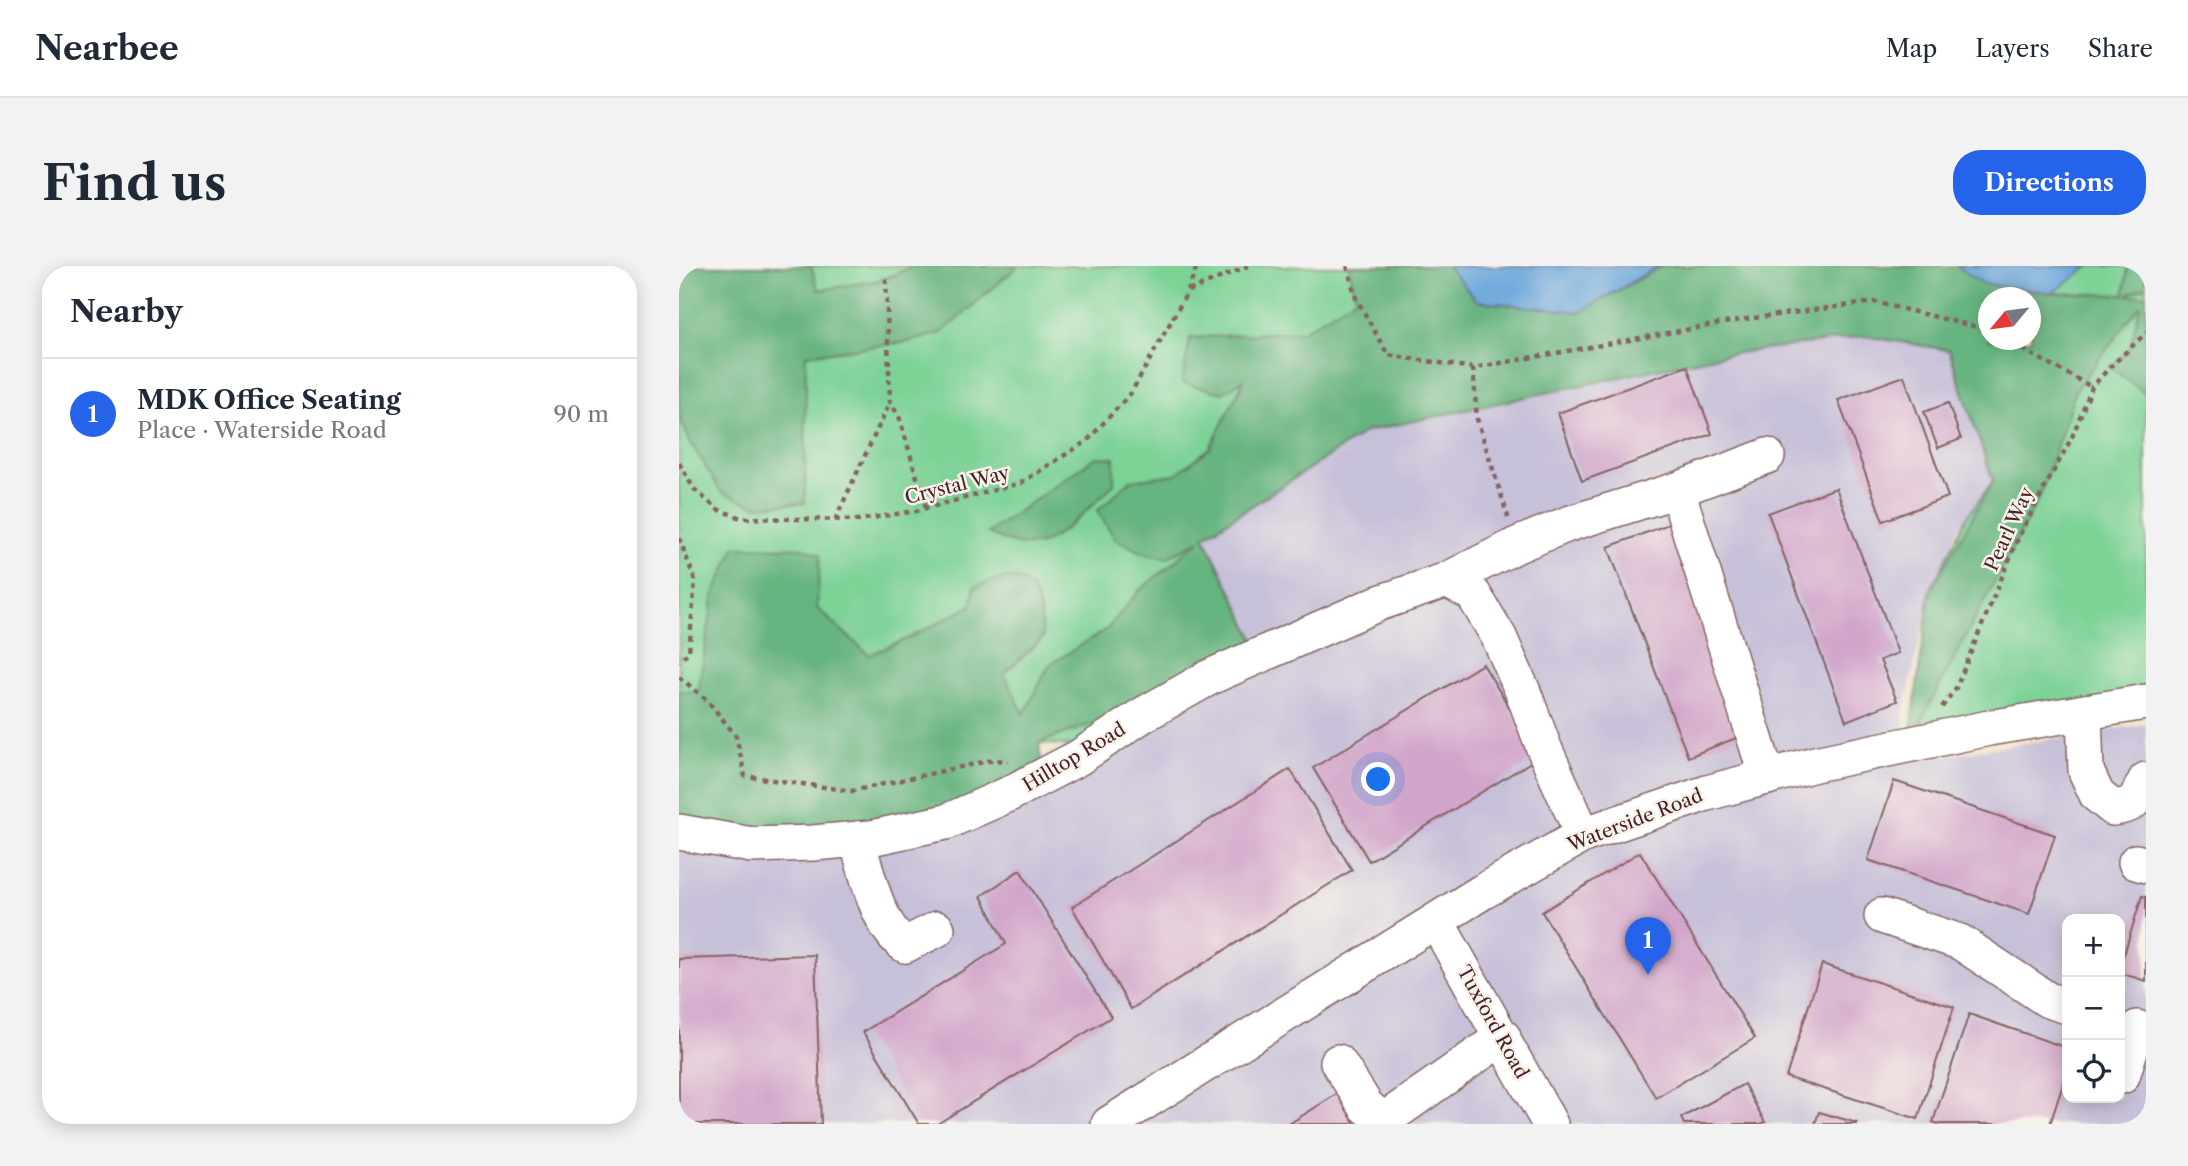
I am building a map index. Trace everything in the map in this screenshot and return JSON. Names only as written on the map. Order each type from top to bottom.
[{"type":"street","name":"Hilltop Road","points":[[679,832],[752,845],[871,838],[946,822],[1007,795],[1078,758],[1141,716],[1210,677],[1379,603],[1447,580],[1517,545],[1568,524],[1677,490],[1767,456]]},
{"type":"street","points":[[1677,490],[1767,777]]},
{"type":"street","points":[[1447,580],[1473,594],[1499,637],[1543,748],[1583,835]]},
{"type":"street","name":"Waterside Road","points":[[1109,1124],[1482,892],[1583,835],[1707,793],[1909,743],[1989,727],[2146,702]]},
{"type":"street","points":[[2084,712],[2086,772],[2097,795],[2113,808],[2130,806],[2141,794],[2146,780]]},
{"type":"street","points":[[857,839],[870,886],[894,937],[905,945],[937,929]]},
{"type":"street","points":[[1882,916],[1960,942],[2058,1003]]},
{"type":"street","name":"Tuxford Road","points":[[1437,921],[1550,1124]]},
{"type":"street","points":[[2125,1064],[2134,1028]]},
{"type":"street","points":[[1338,1062],[1366,1106],[1380,1118],[1391,1116],[1503,1037]]},
{"type":"path","name":"Crystal Way","points":[[679,463],[694,489],[717,509],[740,518],[857,520],[926,508],[1021,483],[1087,441],[1131,393],[1188,291],[1197,266]]},
{"type":"path","points":[[1188,291],[1248,266]]},
{"type":"path","points":[[1347,266],[1356,298],[1388,355],[1473,369],[1746,320],[1874,302],[1978,327]]},
{"type":"path","points":[[835,520],[890,402],[886,279]]},
{"type":"path","name":"Pearl Way","points":[[1909,743],[1922,733],[1956,688],[2019,536],[2071,437],[2092,387],[2146,333]]},
{"type":"path","points":[[2024,350],[2092,387]]},
{"type":"path","points":[[1473,369],[1477,419],[1517,545]]},
{"type":"path","points":[[890,402],[899,416],[926,508]]},
{"type":"path","points":[[679,537],[695,580],[689,652],[679,661]]},
{"type":"path","points":[[679,677],[707,700],[736,736],[745,776],[852,791],[988,761],[1018,760]]},
{"type":"shaded area","points":[[1864,336],[1949,349],[1993,481],[1959,527],[1930,591],[1903,716],[1904,762],[2146,724],[2146,1124],[679,1124],[679,822],[921,827],[1254,641],[1204,536],[1367,431],[1685,360]]},
{"type":"green space","points":[[679,266],[811,266],[818,290],[886,279],[914,266],[1018,266],[941,333],[907,342],[806,355],[805,503],[755,506],[721,492],[690,441],[679,415]]},
{"type":"green space","points":[[811,266],[914,266],[867,283],[817,290]]},
{"type":"green space","points":[[1018,266],[1349,266],[1361,308],[1330,455],[1204,537],[1255,641],[1094,748],[1039,743],[679,822],[679,415],[690,441],[805,503],[805,355],[907,342],[941,333]]},
{"type":"green space","points":[[1349,266],[1447,266],[1477,301],[1580,312],[1663,266],[1956,266],[1984,284],[2007,287],[1978,287],[1978,350],[2041,350],[2041,292],[2124,295],[2128,266],[2146,266],[2146,287],[2126,295],[2146,296],[2146,394],[2110,367],[2129,350],[2141,304],[2076,389],[2040,496],[1909,743],[1930,591],[1993,481],[1949,350],[1864,336],[1723,355],[1367,431],[1204,536],[1255,641],[1193,687],[1039,743],[1043,777],[888,834],[679,824],[679,691],[698,692],[714,594],[735,547],[803,548],[820,555],[817,608],[869,655],[971,606],[974,587],[1001,579],[1014,578],[1023,581],[1030,587],[1039,606],[1043,638],[1004,674],[1024,714],[1049,665],[1107,629],[1139,591],[1200,540],[1166,558],[1146,554],[1116,540],[1097,511],[1131,480],[1176,474],[1210,448],[1244,380],[1223,393],[1182,383],[1190,338],[1303,331],[1356,298]]},
{"type":"green space","points":[[2090,266],[2146,266],[2146,702],[1922,733],[1930,591],[1966,518],[1993,481],[1949,349],[1978,342],[1978,350],[2041,350],[2041,299]]},
{"type":"green space","points":[[1096,457],[1114,458],[1114,484],[1055,537],[1036,545],[1023,545],[988,533]]},
{"type":"water","points":[[1447,266],[1659,266],[1580,312],[1477,301]]},
{"type":"water","points":[[1956,266],[2090,266],[2052,293],[2041,292],[2041,287],[1984,284]]},
{"type":"building","points":[[1687,366],[1712,434],[1582,481],[1558,413]]},
{"type":"building","points":[[1904,376],[1948,497],[1883,521],[1838,400]]},
{"type":"building","points":[[1948,403],[1961,439],[1938,448],[1924,412]]},
{"type":"building","points":[[1836,488],[1898,653],[1880,660],[1897,701],[1846,721],[1768,513]]},
{"type":"building","points":[[1674,522],[1754,731],[1688,757],[1608,547]]},
{"type":"building","points":[[1483,664],[1539,757],[1369,861],[1313,768]]},
{"type":"building","points":[[1290,769],[1352,870],[1131,1009],[1072,907]]},
{"type":"building","points":[[1894,781],[2055,835],[2029,914],[1868,860]]},
{"type":"building","points":[[1640,852],[1755,1038],[1656,1098],[1542,912]]},
{"type":"building","points":[[1020,870],[1111,1017],[937,1124],[919,1124],[863,1032],[1006,944],[981,896]]},
{"type":"building","points":[[2142,896],[2146,897],[2146,981],[2125,975],[2125,951]]},
{"type":"building","points":[[815,955],[821,1124],[679,1124],[679,959]]},
{"type":"building","points":[[1822,964],[1954,1007],[1918,1119],[1786,1077]]},
{"type":"building","points":[[1969,1014],[2062,1046],[2062,1087],[2050,1124],[1933,1122]]},
{"type":"building","points":[[1744,1084],[1765,1122],[1684,1124],[1681,1118]]},
{"type":"building","points":[[1337,1094],[1355,1124],[1289,1124]]},
{"type":"building","points":[[1819,1112],[1857,1123],[1857,1124],[1815,1124]]},
{"type":"place","name":"MDK Office Seating","points":[[1648,975]]}]
